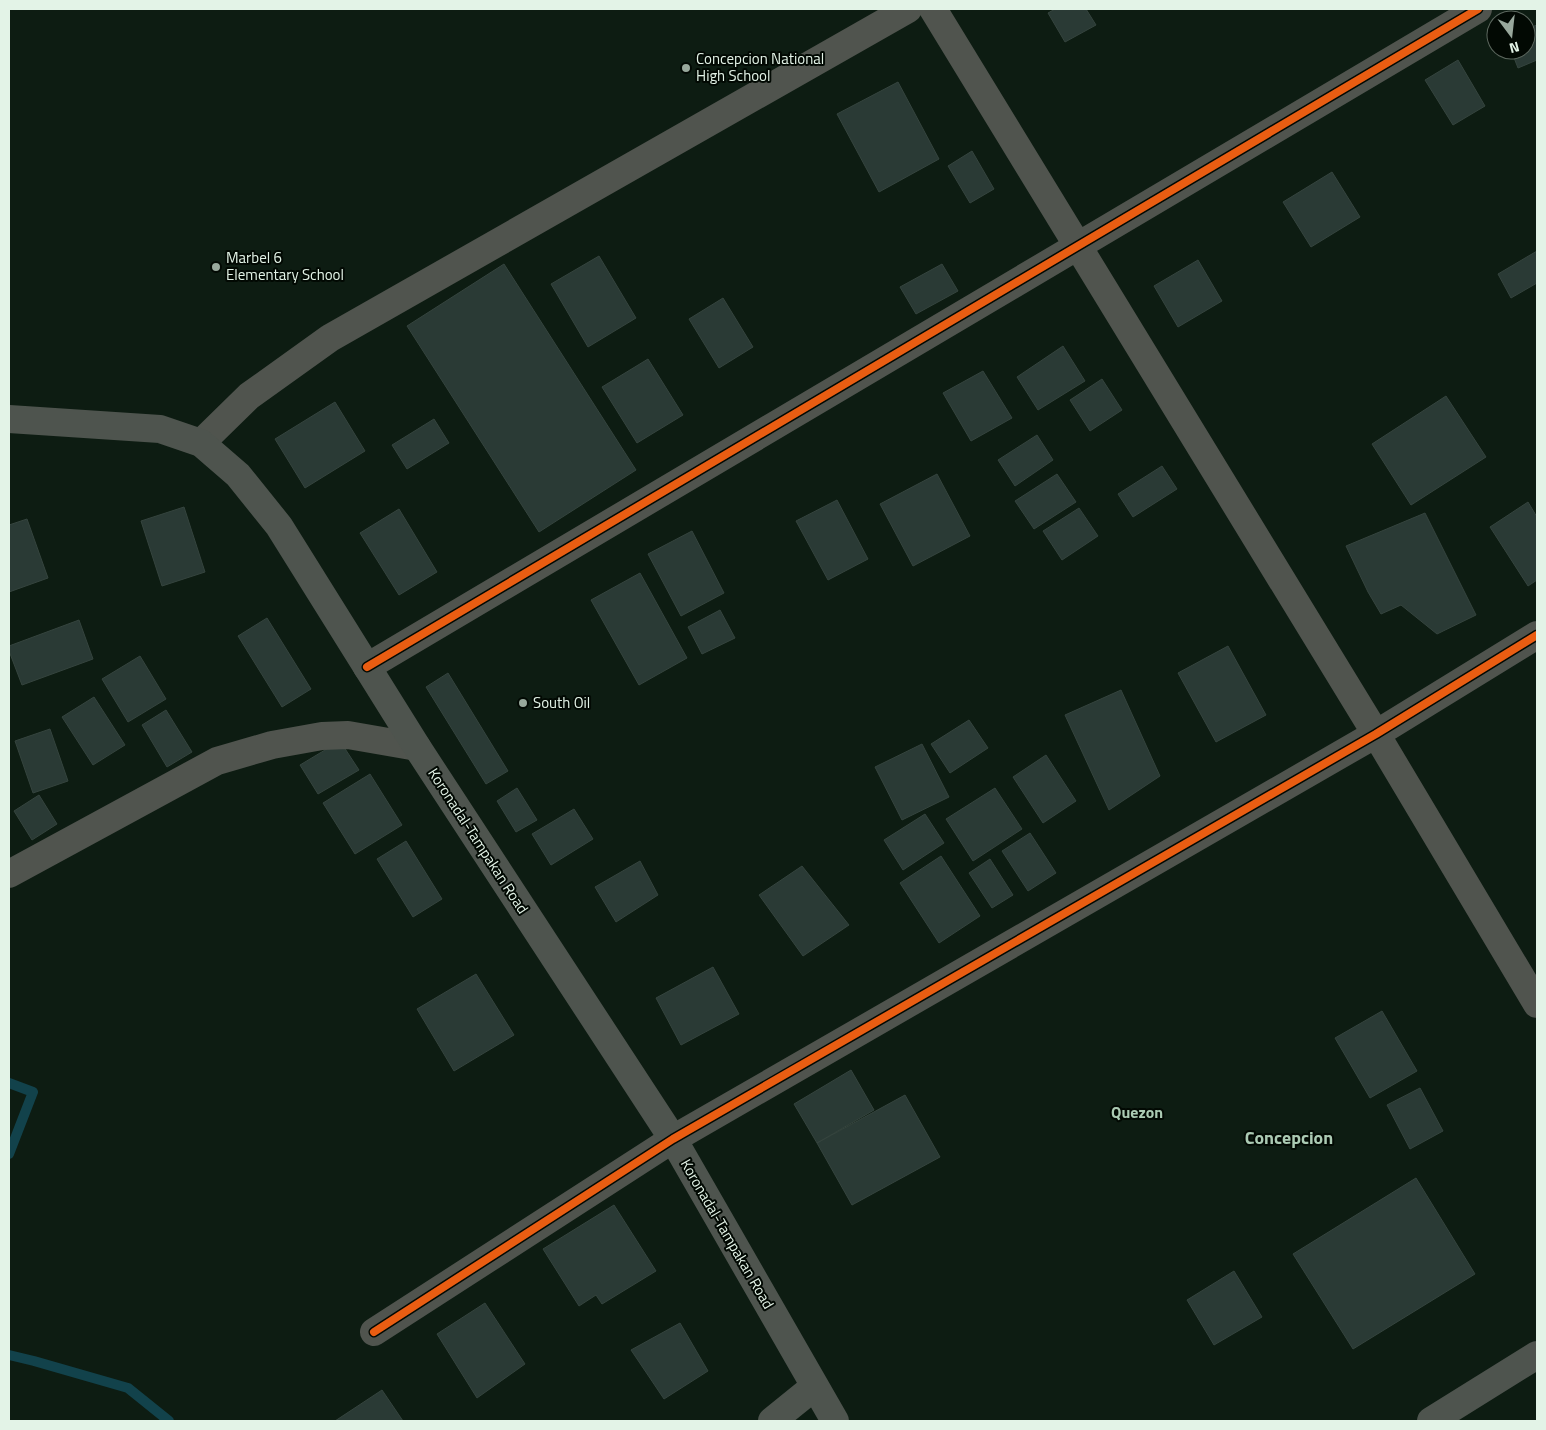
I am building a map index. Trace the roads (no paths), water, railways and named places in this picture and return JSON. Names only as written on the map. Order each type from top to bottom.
[{"type":"main road","name":"Koronadal-Tampakan Road","points":[[9,419],[160,429],[201,444],[238,475],[279,526],[417,746],[674,1140],[835,1421]]},
{"type":"main road","points":[[1431,1421],[1537,1355]]},
{"type":"main road","points":[[772,1421],[814,1387]]},
{"type":"street","points":[[201,444],[249,396],[330,338],[908,9]]},
{"type":"street","points":[[933,9],[1376,734],[1537,1004]]},
{"type":"street","points":[[367,667],[1478,9]]},
{"type":"street","points":[[374,1332],[674,1140],[1376,734],[1537,634]]},
{"type":"street","points":[[9,874],[217,761],[272,745],[322,736],[348,735],[417,746]]},
{"type":"waterway","points":[[9,1083],[33,1092],[9,1154]]},
{"type":"waterway","points":[[9,1355],[128,1388],[169,1421]]},
{"type":"place","name":"Concepcion National High School","points":[[686,68]]},
{"type":"place","name":"Marbel 6 Elementary School","points":[[216,267]]},
{"type":"place","name":"South Oil","points":[[523,703]]},
{"type":"district","name":"Quezon","points":[[1137,1112]]},
{"type":"district","name":"Concepcion","points":[[1289,1138]]}]
